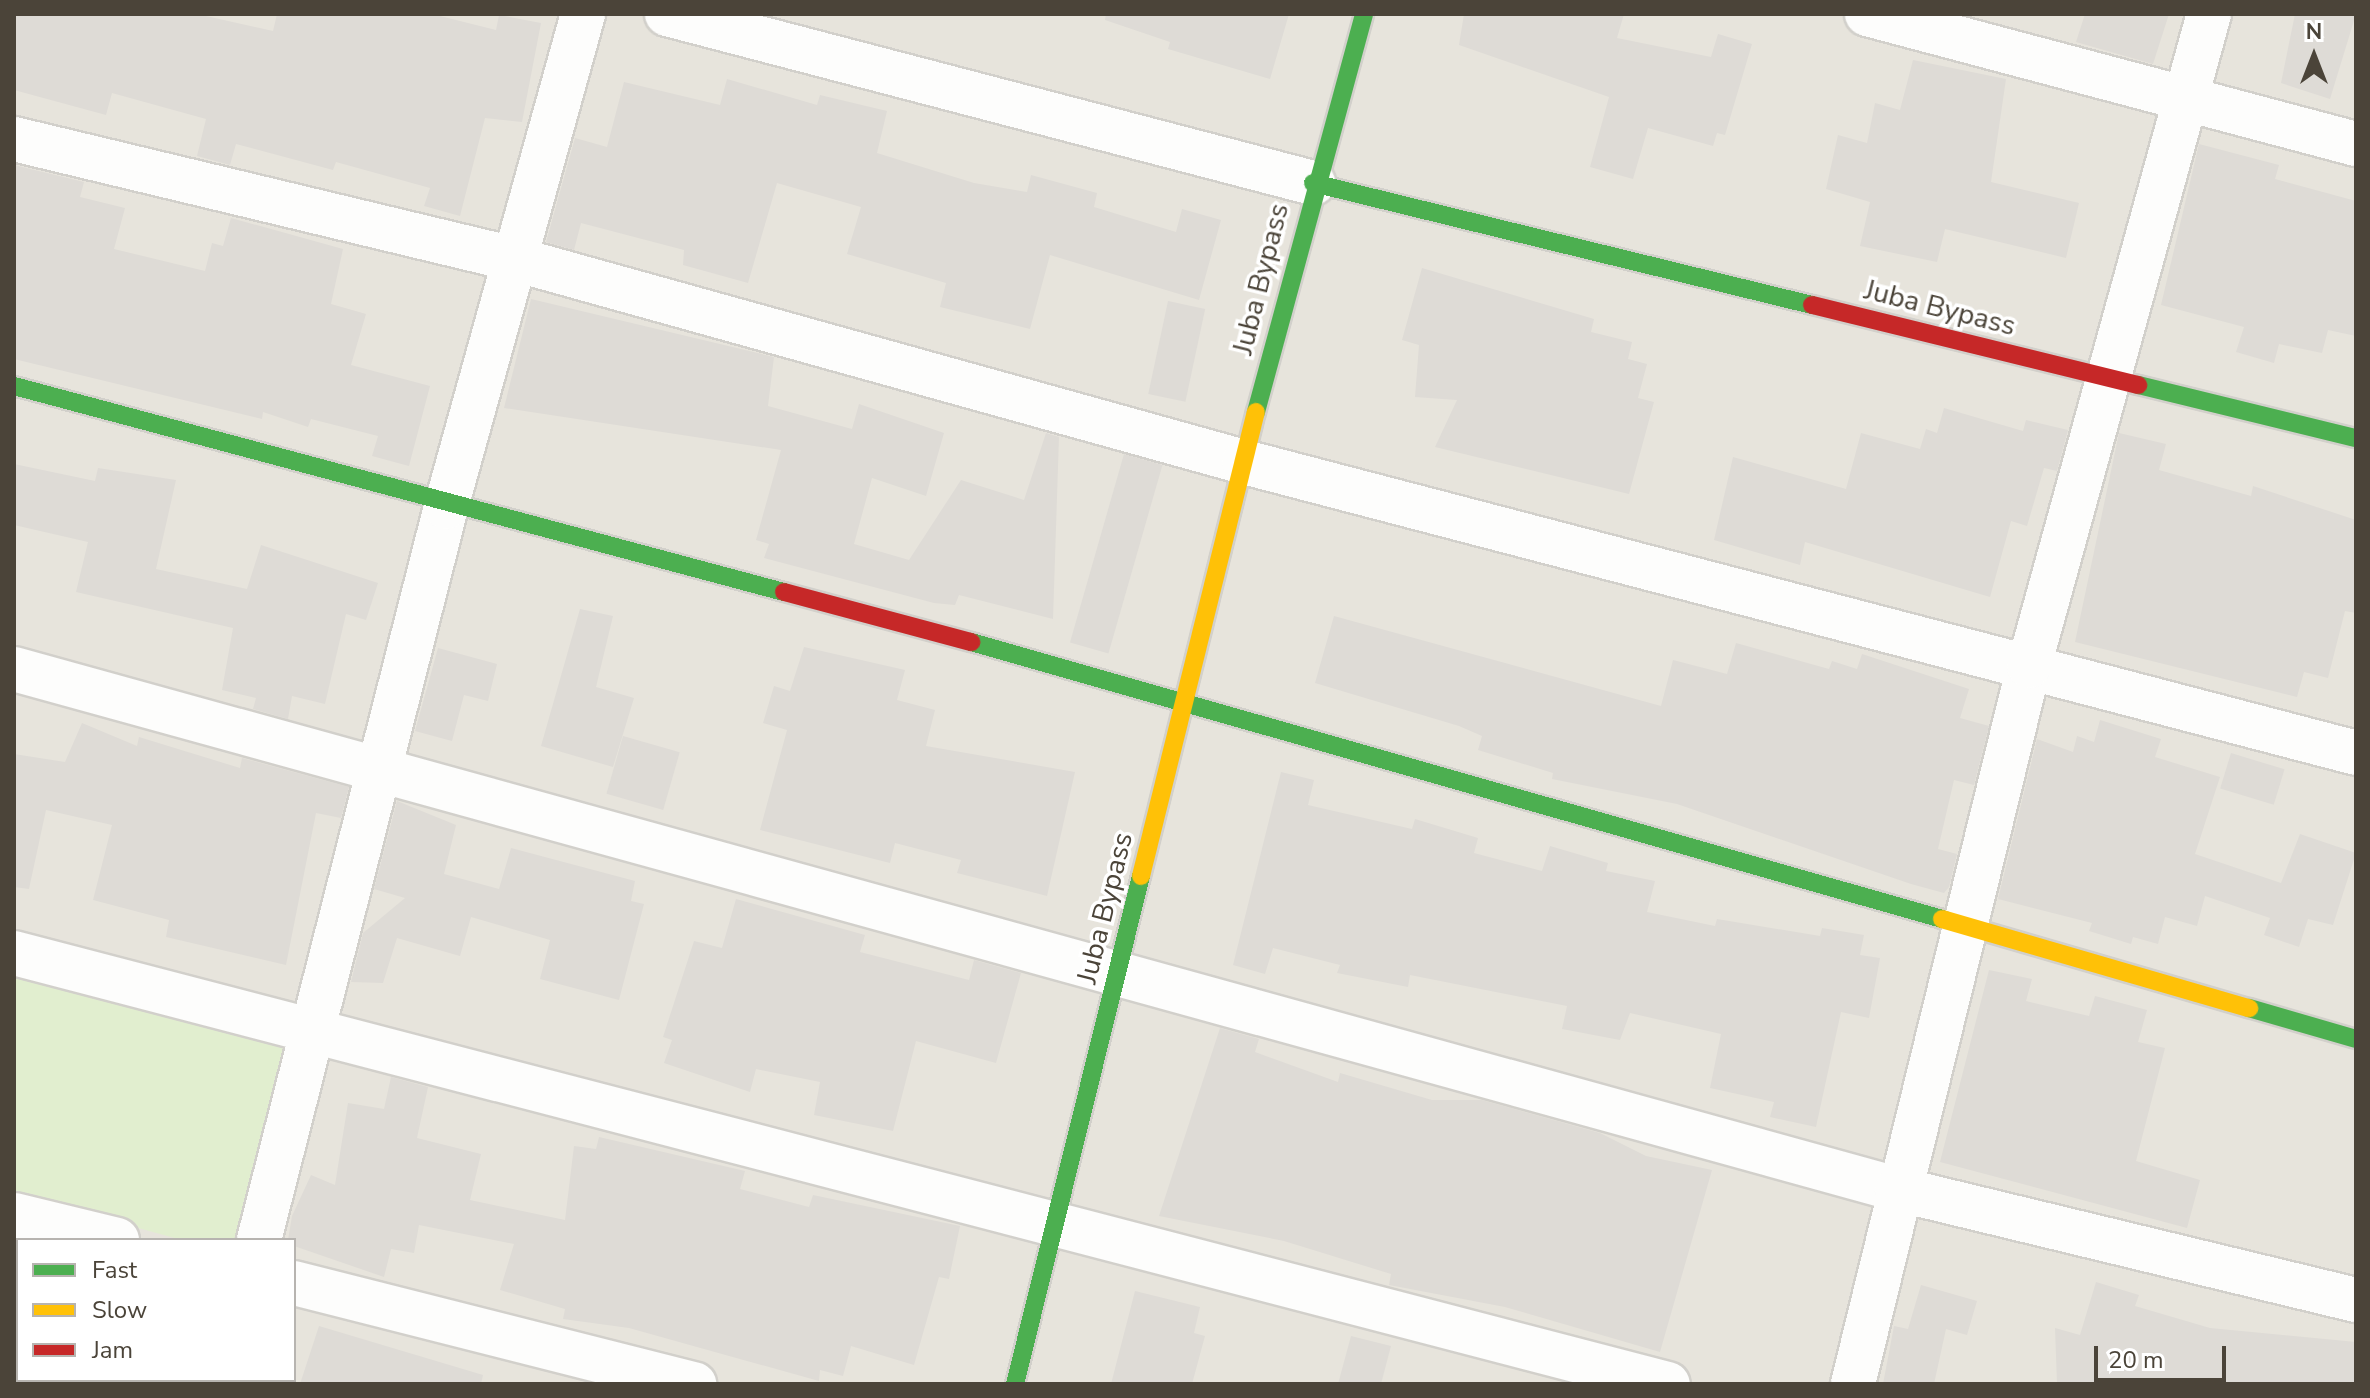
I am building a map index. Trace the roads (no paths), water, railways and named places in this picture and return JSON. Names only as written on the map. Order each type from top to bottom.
[{"type":"main road","points":[[1313,183],[1364,14]]},
{"type":"main road","name":"Juba Bypass","points":[[1015,1384],[1313,183],[2356,438]]},
{"type":"main road","points":[[14,386],[446,507],[1186,699],[2356,1039]]},
{"type":"street","points":[[260,1238],[446,507],[518,260],[583,14]]},
{"type":"street","points":[[667,14],[1313,183]]},
{"type":"street","points":[[1867,14],[2356,144]]},
{"type":"street","points":[[1853,1384],[1897,1189],[2104,377],[2180,97],[2209,14]]},
{"type":"street","points":[[14,139],[518,260],[1244,462],[2356,753]]},
{"type":"street","points":[[14,669],[1897,1189],[2356,1300]]},
{"type":"street","points":[[14,953],[1668,1384]]},
{"type":"street","points":[[14,1215],[109,1238]]},
{"type":"street","points":[[296,1284],[694,1384]]}]
